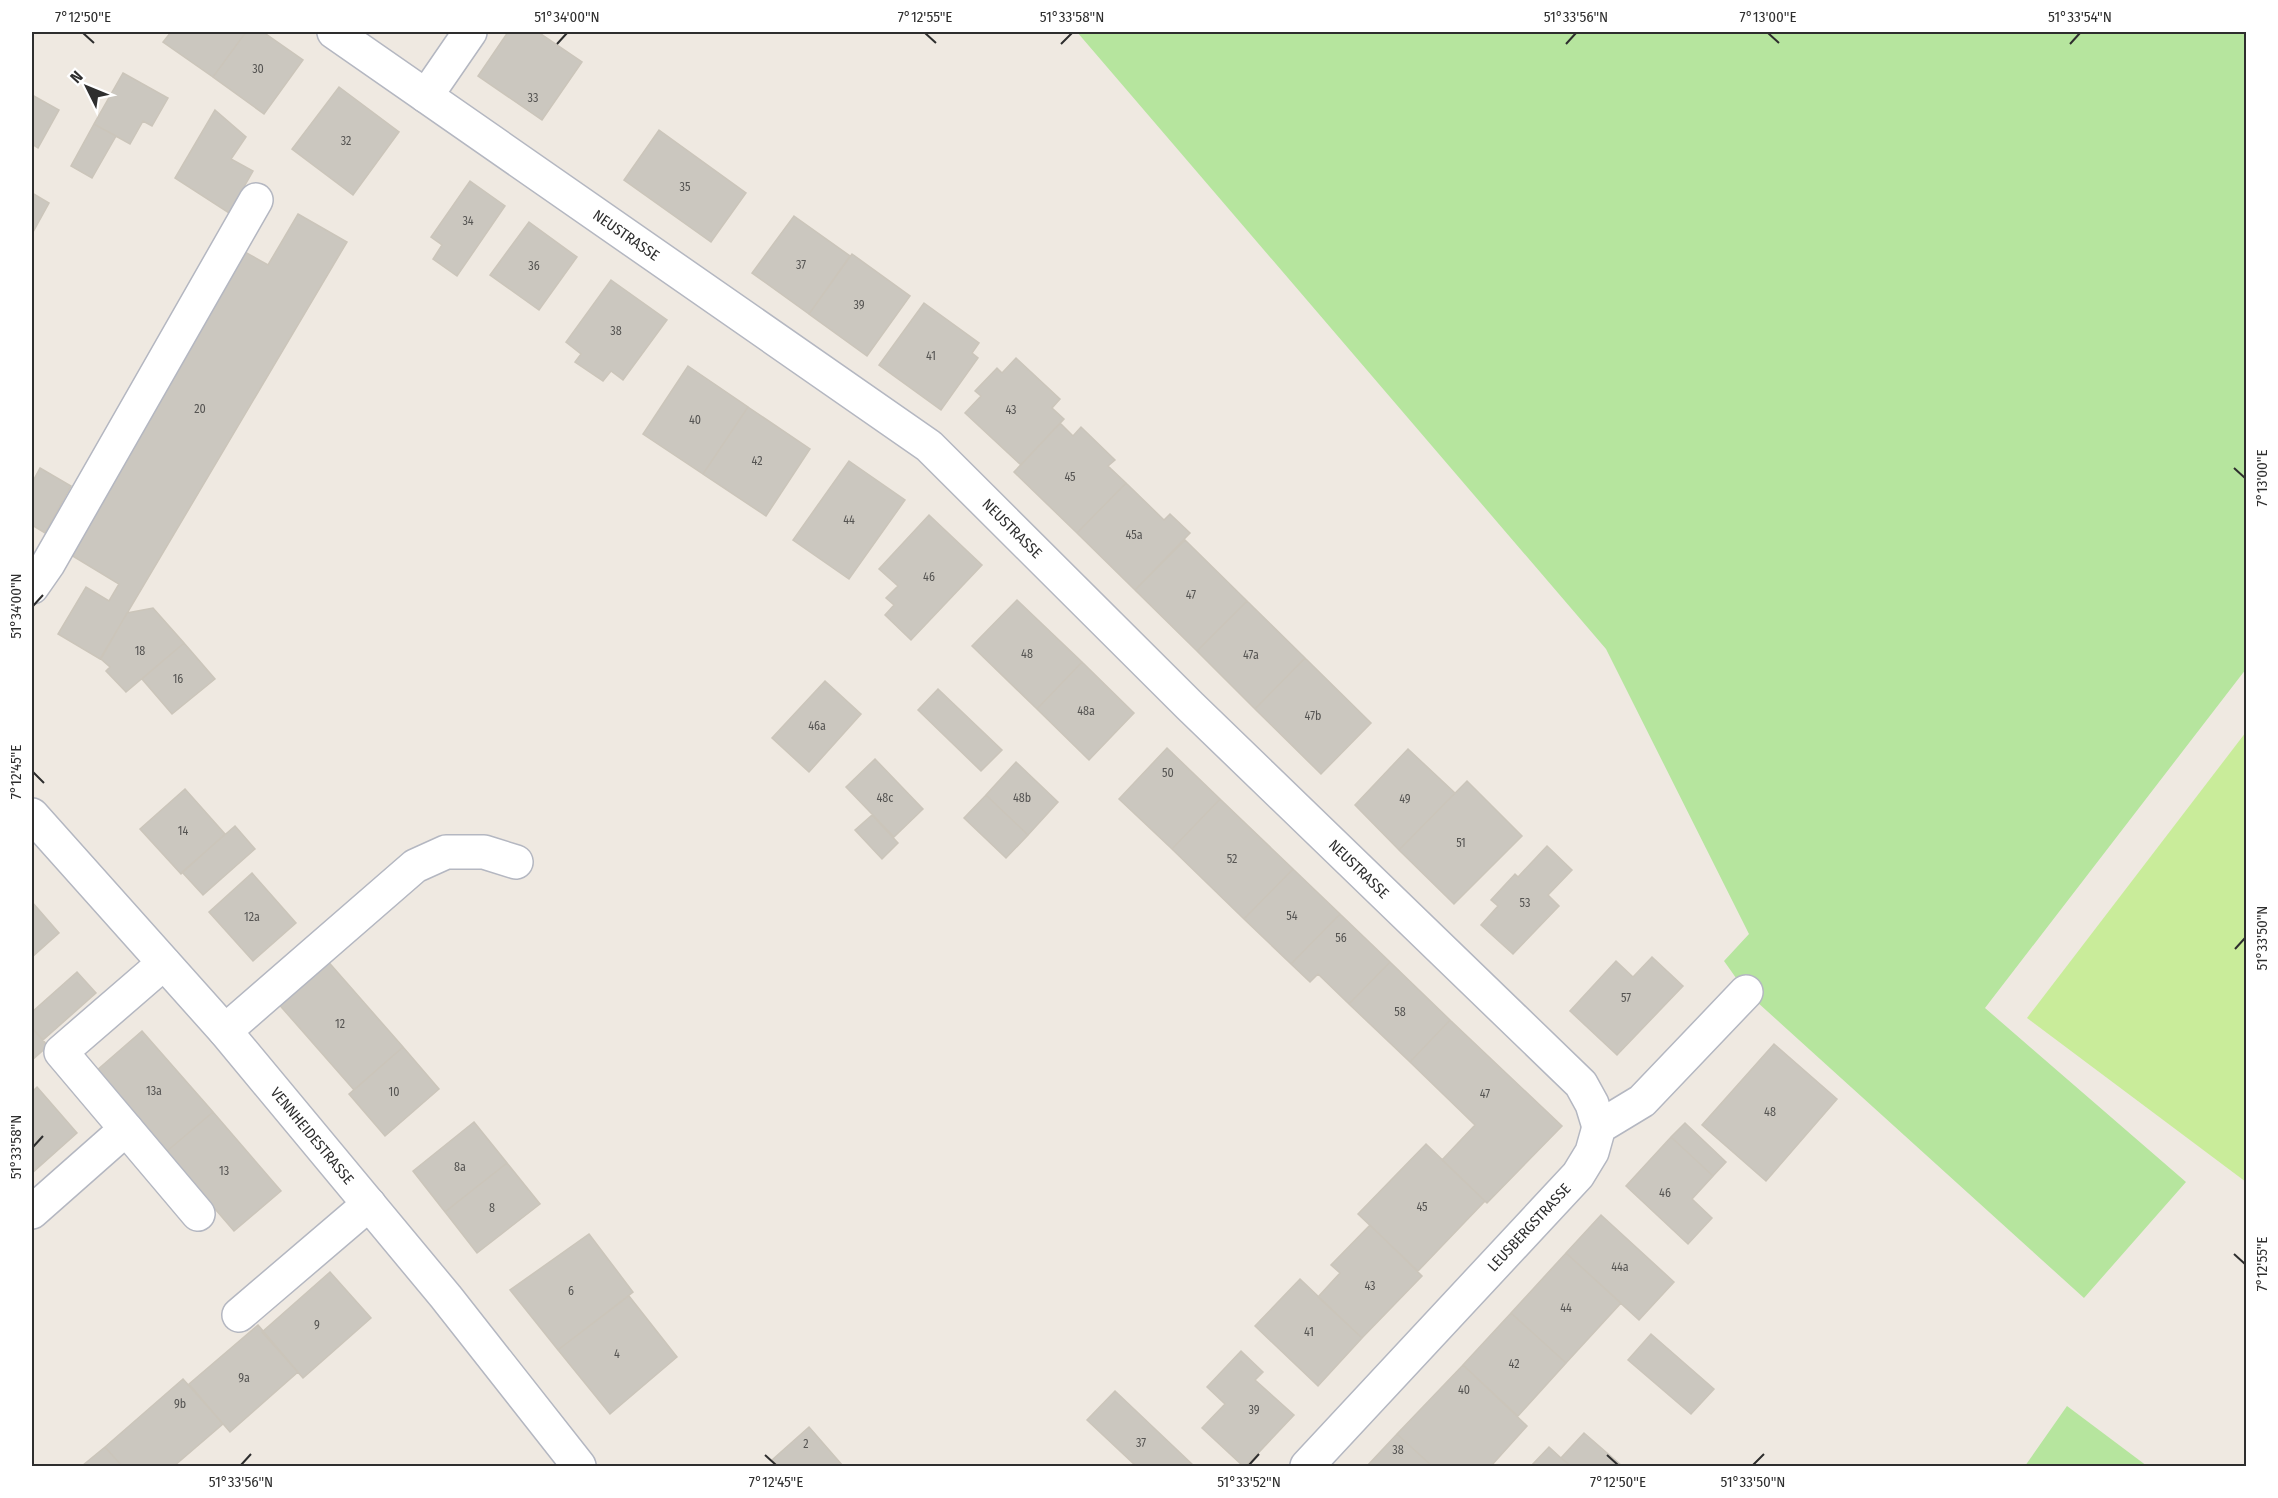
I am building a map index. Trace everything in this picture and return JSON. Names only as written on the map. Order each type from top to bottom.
[{"type":"street","name":"NEUSTRASSE","points":[[334,32],[929,446],[1199,714],[1581,1084],[1592,1104],[1599,1127]]},
{"type":"street","points":[[426,96],[470,32]]},
{"type":"street","points":[[32,587],[48,564],[256,200]]},
{"type":"street","name":"VENNHEIDESTRASSE","points":[[32,815],[225,1031],[446,1297],[579,1467]]},
{"type":"street","points":[[225,1031],[415,866],[446,852],[484,852],[516,862]]},
{"type":"street","points":[[164,963],[61,1052],[198,1214]]},
{"type":"street","points":[[1599,1127],[1642,1101],[1746,992]]},
{"type":"street","name":"LEUSBERGSTRASSE","points":[[1307,1467],[1578,1175],[1592,1152],[1599,1127]]},
{"type":"street","points":[[32,1212],[126,1130]]},
{"type":"street","points":[[239,1315],[369,1204]]},
{"type":"green space","points":[[1077,32],[2246,32],[2246,669],[1985,1008],[2186,1182],[2084,1298],[1746,992],[1724,961],[1749,934],[1606,649]]},
{"type":"green space","points":[[2246,732],[2246,1182],[2027,1018]]},
{"type":"green space","points":[[2067,1406],[2147,1466],[2025,1466]]},
{"type":"building","points":[[171,32],[246,32],[213,77],[163,42]]},
{"type":"building","points":[[246,32],[263,32],[303,60],[264,114],[213,77]]},
{"type":"building","points":[[508,32],[538,32],[582,62],[542,120],[478,76]]},
{"type":"building","points":[[123,73],[168,98],[152,126],[143,121],[130,144],[94,124]]},
{"type":"building","points":[[339,87],[399,132],[353,195],[292,149]]},
{"type":"building","points":[[32,95],[59,110],[38,148],[32,144]]},
{"type":"building","points":[[215,110],[246,137],[231,159],[253,171],[229,213],[175,178]]},
{"type":"building","points":[[94,124],[116,136],[92,178],[71,166]]},
{"type":"building","points":[[659,130],[746,193],[711,242],[624,180]]},
{"type":"building","points":[[470,181],[505,206],[457,276],[433,259],[442,245],[431,237]]},
{"type":"building","points":[[32,193],[49,203],[32,234]]},
{"type":"building","points":[[298,214],[347,242],[100,659],[58,634],[86,587],[109,601],[119,584],[66,552],[245,252],[268,265]]},
{"type":"building","points":[[794,216],[850,256],[809,314],[752,273]]},
{"type":"building","points":[[529,222],[577,257],[539,310],[490,275]]},
{"type":"building","points":[[852,254],[910,296],[867,356],[809,314]]},
{"type":"building","points":[[611,280],[667,320],[623,380],[611,371],[603,381],[575,362],[581,354],[566,342]]},
{"type":"building","points":[[924,303],[979,343],[972,353],[978,358],[941,410],[879,365]]},
{"type":"building","points":[[1016,358],[1060,399],[1052,408],[1064,419],[1021,465],[965,413],[981,396],[975,391],[997,368],[1002,373]]},
{"type":"building","points":[[688,366],[748,407],[703,474],[643,434]]},
{"type":"building","points":[[748,407],[810,449],[766,516],[703,474]]},
{"type":"building","points":[[1060,423],[1073,436],[1081,427],[1115,460],[1108,466],[1126,483],[1077,533],[1014,472]]},
{"type":"building","points":[[849,461],[905,500],[849,579],[793,540]]},
{"type":"building","points":[[40,468],[71,486],[45,533],[32,525],[32,483]]},
{"type":"building","points":[[1126,483],[1164,520],[1170,514],[1190,533],[1135,590],[1077,533]]},
{"type":"building","points":[[929,515],[982,565],[911,640],[885,615],[894,605],[886,598],[898,586],[879,569]]},
{"type":"building","points":[[1185,540],[1247,601],[1197,651],[1135,590]]},
{"type":"building","points":[[1017,600],[1082,662],[1037,709],[972,646]]},
{"type":"building","points":[[1247,601],[1305,658],[1255,709],[1197,651]]},
{"type":"building","points":[[153,608],[184,643],[126,692],[106,671],[110,667],[101,659],[127,613]]},
{"type":"building","points":[[184,643],[215,679],[172,714],[142,679]]},
{"type":"building","points":[[1305,658],[1371,723],[1321,774],[1255,709]]},
{"type":"building","points":[[1082,662],[1134,713],[1089,760],[1037,709]]},
{"type":"building","points":[[825,681],[861,714],[809,772],[772,738]]},
{"type":"building","points":[[938,689],[1002,750],[981,771],[918,710]]},
{"type":"building","points":[[1167,748],[1220,799],[1172,849],[1119,799]]},
{"type":"building","points":[[1408,749],[1455,793],[1399,850],[1355,805]]},
{"type":"building","points":[[875,759],[923,809],[894,837],[846,787]]},
{"type":"building","points":[[1016,762],[1058,802],[1028,835],[986,795]]},
{"type":"building","points":[[1467,781],[1522,836],[1454,904],[1399,850]]},
{"type":"building","points":[[185,789],[225,834],[181,874],[140,829]]},
{"type":"building","points":[[986,795],[1028,835],[1006,858],[964,818]]},
{"type":"building","points":[[1220,799],[1293,869],[1244,919],[1172,849]]},
{"type":"building","points":[[872,815],[898,843],[882,859],[855,830]]},
{"type":"building","points":[[235,826],[255,849],[203,895],[182,872]]},
{"type":"building","points":[[1547,846],[1572,870],[1548,895],[1559,906],[1513,954],[1481,925],[1498,906],[1491,900],[1515,874],[1518,877]]},
{"type":"building","points":[[1293,869],[1340,914],[1291,964],[1244,919]]},
{"type":"building","points":[[252,873],[296,923],[253,961],[209,912]]},
{"type":"building","points":[[32,902],[59,933],[32,957]]},
{"type":"building","points":[[1340,914],[1390,962],[1349,1004],[1318,974],[1310,982],[1291,964]]},
{"type":"building","points":[[1652,957],[1683,986],[1617,1055],[1570,1011],[1616,961],[1633,977]]},
{"type":"building","points":[[325,958],[403,1047],[354,1090],[276,1001]]},
{"type":"building","points":[[1390,962],[1450,1020],[1410,1062],[1349,1004]]},
{"type":"building","points":[[77,972],[96,993],[43,1040],[32,1028],[32,1012]]},
{"type":"building","points":[[1450,1020],[1562,1126],[1487,1203],[1442,1160],[1475,1125],[1410,1062]]},
{"type":"building","points":[[32,1028],[48,1046],[32,1060]]},
{"type":"building","points":[[142,1031],[213,1112],[166,1152],[96,1071]]},
{"type":"building","points":[[1774,1044],[1837,1099],[1766,1181],[1702,1125]]},
{"type":"building","points":[[403,1047],[439,1089],[385,1136],[349,1094]]},
{"type":"building","points":[[37,1087],[77,1133],[32,1173],[32,1092]]},
{"type":"building","points":[[213,1112],[281,1191],[234,1231],[166,1152]]},
{"type":"building","points":[[474,1122],[507,1163],[445,1212],[413,1171]]},
{"type":"building","points":[[1685,1123],[1726,1162],[1713,1176],[1671,1137]]},
{"type":"building","points":[[1671,1137],[1713,1176],[1692,1199],[1712,1218],[1688,1244],[1626,1186]]},
{"type":"building","points":[[1426,1144],[1485,1201],[1418,1271],[1358,1214]]},
{"type":"building","points":[[507,1163],[540,1204],[477,1253],[445,1212]]},
{"type":"building","points":[[1601,1215],[1674,1282],[1639,1320],[1566,1253]]},
{"type":"building","points":[[1370,1225],[1422,1276],[1362,1338],[1318,1297],[1340,1273],[1331,1265]]},
{"type":"building","points":[[589,1234],[633,1292],[558,1350],[510,1290]]},
{"type":"building","points":[[1566,1253],[1621,1303],[1566,1363],[1511,1313]]},
{"type":"building","points":[[330,1272],[371,1318],[303,1378],[262,1332]]},
{"type":"building","points":[[1300,1279],[1362,1338],[1318,1386],[1255,1326]]},
{"type":"building","points":[[629,1296],[677,1357],[610,1414],[558,1350]]},
{"type":"building","points":[[1511,1313],[1566,1363],[1518,1416],[1463,1365]]},
{"type":"building","points":[[258,1325],[298,1372],[230,1432],[189,1384]]},
{"type":"building","points":[[1651,1334],[1714,1389],[1691,1414],[1628,1360]]},
{"type":"building","points":[[1241,1351],[1263,1372],[1255,1380],[1294,1415],[1246,1466],[1243,1466],[1202,1428],[1225,1404],[1207,1387]]},
{"type":"building","points":[[1463,1365],[1527,1426],[1491,1466],[1432,1466],[1397,1434]]},
{"type":"building","points":[[183,1379],[223,1424],[174,1466],[122,1466],[105,1447]]},
{"type":"building","points":[[1115,1391],[1194,1466],[1136,1466],[1087,1420]]},
{"type":"building","points":[[809,1427],[843,1466],[778,1466],[772,1460]]},
{"type":"building","points":[[1584,1433],[1622,1466],[1571,1466],[1561,1458]]},
{"type":"building","points":[[1397,1434],[1432,1466],[1367,1466]]},
{"type":"building","points":[[105,1447],[122,1466],[82,1466]]},
{"type":"building","points":[[1549,1447],[1561,1458],[1571,1466],[1531,1466]]}]
